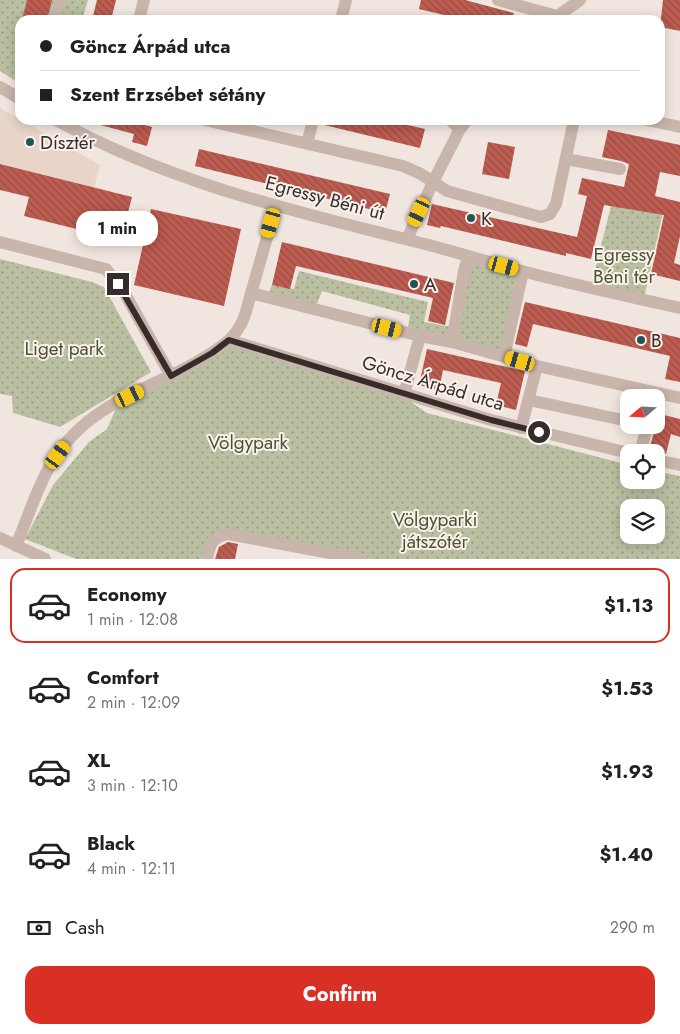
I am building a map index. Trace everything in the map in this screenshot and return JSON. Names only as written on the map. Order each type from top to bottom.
[{"type":"street","points":[[56,15],[60,0]]},
{"type":"street","points":[[140,15],[144,0]]},
{"type":"street","points":[[342,15],[346,0]]},
{"type":"street","points":[[498,0],[545,15]]},
{"type":"street","points":[[558,15],[580,0]]},
{"type":"street","points":[[0,87],[15,97]]},
{"type":"street","points":[[665,124],[680,127]]},
{"type":"street","name":"Egressy Béni út","points":[[66,125],[108,147],[145,163],[276,206],[523,271],[680,308]]},
{"type":"street","points":[[226,125],[404,166],[421,174],[447,191],[541,217],[550,214],[556,204],[573,125]]},
{"type":"street","points":[[308,144],[311,125]]},
{"type":"street","points":[[407,239],[433,182],[464,125]]},
{"type":"street","points":[[566,159],[620,169]]},
{"type":"street","points":[[16,546],[44,475],[72,435],[119,401],[171,376],[212,353],[229,340],[241,325],[276,206]]},
{"type":"street","points":[[0,242],[106,269],[125,294],[171,376]]},
{"type":"street","points":[[452,342],[468,257]]},
{"type":"street","points":[[504,356],[523,271]]},
{"type":"street","points":[[251,293],[420,336],[452,342],[537,366],[631,389]]},
{"type":"street","points":[[404,394],[420,336]]},
{"type":"street","name":"Göncz Árpád utca","points":[[229,340],[491,420],[620,451]]},
{"type":"street","points":[[521,428],[537,366]]},
{"type":"street","points":[[665,396],[680,398]]},
{"type":"street","points":[[529,400],[620,420]]},
{"type":"street","points":[[665,462],[680,465]]},
{"type":"street","points":[[207,559],[213,542],[219,536],[228,534],[361,559]]},
{"type":"street","points":[[0,538],[45,559]]},
{"type":"green space","points":[[0,0],[88,0],[84,15],[15,15],[15,81],[0,71]]},
{"type":"green space","name":"Egressy Béni tér","points":[[611,206],[663,212],[644,298],[591,286]]},
{"type":"green space","points":[[468,257],[523,271],[504,356],[452,342]]},
{"type":"green space","name":"Liget park","points":[[0,259],[92,282],[104,287],[151,372],[60,427],[13,413],[12,396],[0,394]]},
{"type":"green space","points":[[299,271],[428,302],[424,322],[452,327],[450,338],[408,327],[410,315],[322,291],[316,306],[268,294],[272,285],[294,289]]},
{"type":"green space","name":"Völgypark","points":[[229,340],[401,395],[427,413],[620,463],[620,489],[665,489],[665,473],[680,476],[680,559],[371,559],[227,532],[205,559],[76,559],[25,539],[53,485],[89,442],[107,429],[119,401]]},
{"type":"shaded area","name":"Dísztér","points":[[0,108],[15,117],[15,125],[30,125],[100,165],[94,188],[0,164]]},
{"type":"building","points":[[27,0],[52,0],[48,15],[23,15]]},
{"type":"building","points":[[97,0],[116,0],[112,15],[93,15]]},
{"type":"building","points":[[421,0],[465,0],[514,13],[513,15],[444,15],[419,9]]},
{"type":"building","points":[[663,0],[680,0],[680,31],[665,28],[665,15],[661,15]]},
{"type":"building","points":[[100,125],[145,125],[152,127],[147,146],[132,142],[134,134]]},
{"type":"building","points":[[324,125],[408,125],[425,129],[420,148]]},
{"type":"building","points":[[608,130],[680,145],[680,176],[660,172],[655,196],[680,202],[680,236],[674,263],[680,265],[680,281],[651,274],[664,215],[604,205],[591,259],[566,253],[566,256],[441,226],[440,228],[427,225],[432,204],[577,237],[587,196],[578,194],[582,178],[624,187],[629,164],[602,157]]},
{"type":"building","points":[[488,142],[515,147],[509,179],[482,174]]},
{"type":"building","points":[[199,149],[390,194],[385,213],[195,166]]},
{"type":"building","points":[[0,164],[132,197],[121,240],[24,216],[29,197],[0,190]]},
{"type":"building","points":[[151,209],[241,229],[224,306],[134,285]]},
{"type":"building","name":"A","points":[[282,242],[454,283],[445,325],[428,321],[433,298],[296,266],[290,289],[272,285]]},
{"type":"building","name":"B","points":[[525,302],[680,338],[680,382],[665,379],[670,356],[533,324],[527,347],[515,344]]},
{"type":"building","points":[[427,349],[525,371],[516,410],[496,405],[501,383],[443,370],[439,390],[419,385]]},
{"type":"building","points":[[665,415],[680,419],[680,437],[671,434],[666,454],[665,444],[651,444],[653,434],[665,434]]},
{"type":"building","points":[[228,542],[238,544],[235,559],[215,559],[219,547]]},
{"type":"place","name":"Dísztér","points":[[30,142]]},
{"type":"place","name":"K","points":[[471,218]]},
{"type":"place","name":"A","points":[[414,284]]},
{"type":"place","name":"B","points":[[641,340]]},
{"type":"route","points":[[118,284],[171,376],[212,353],[229,340],[491,420],[539,432]]},
{"type":"park label","name":"Völgyparki játszótér","points":[[435,530]]}]
